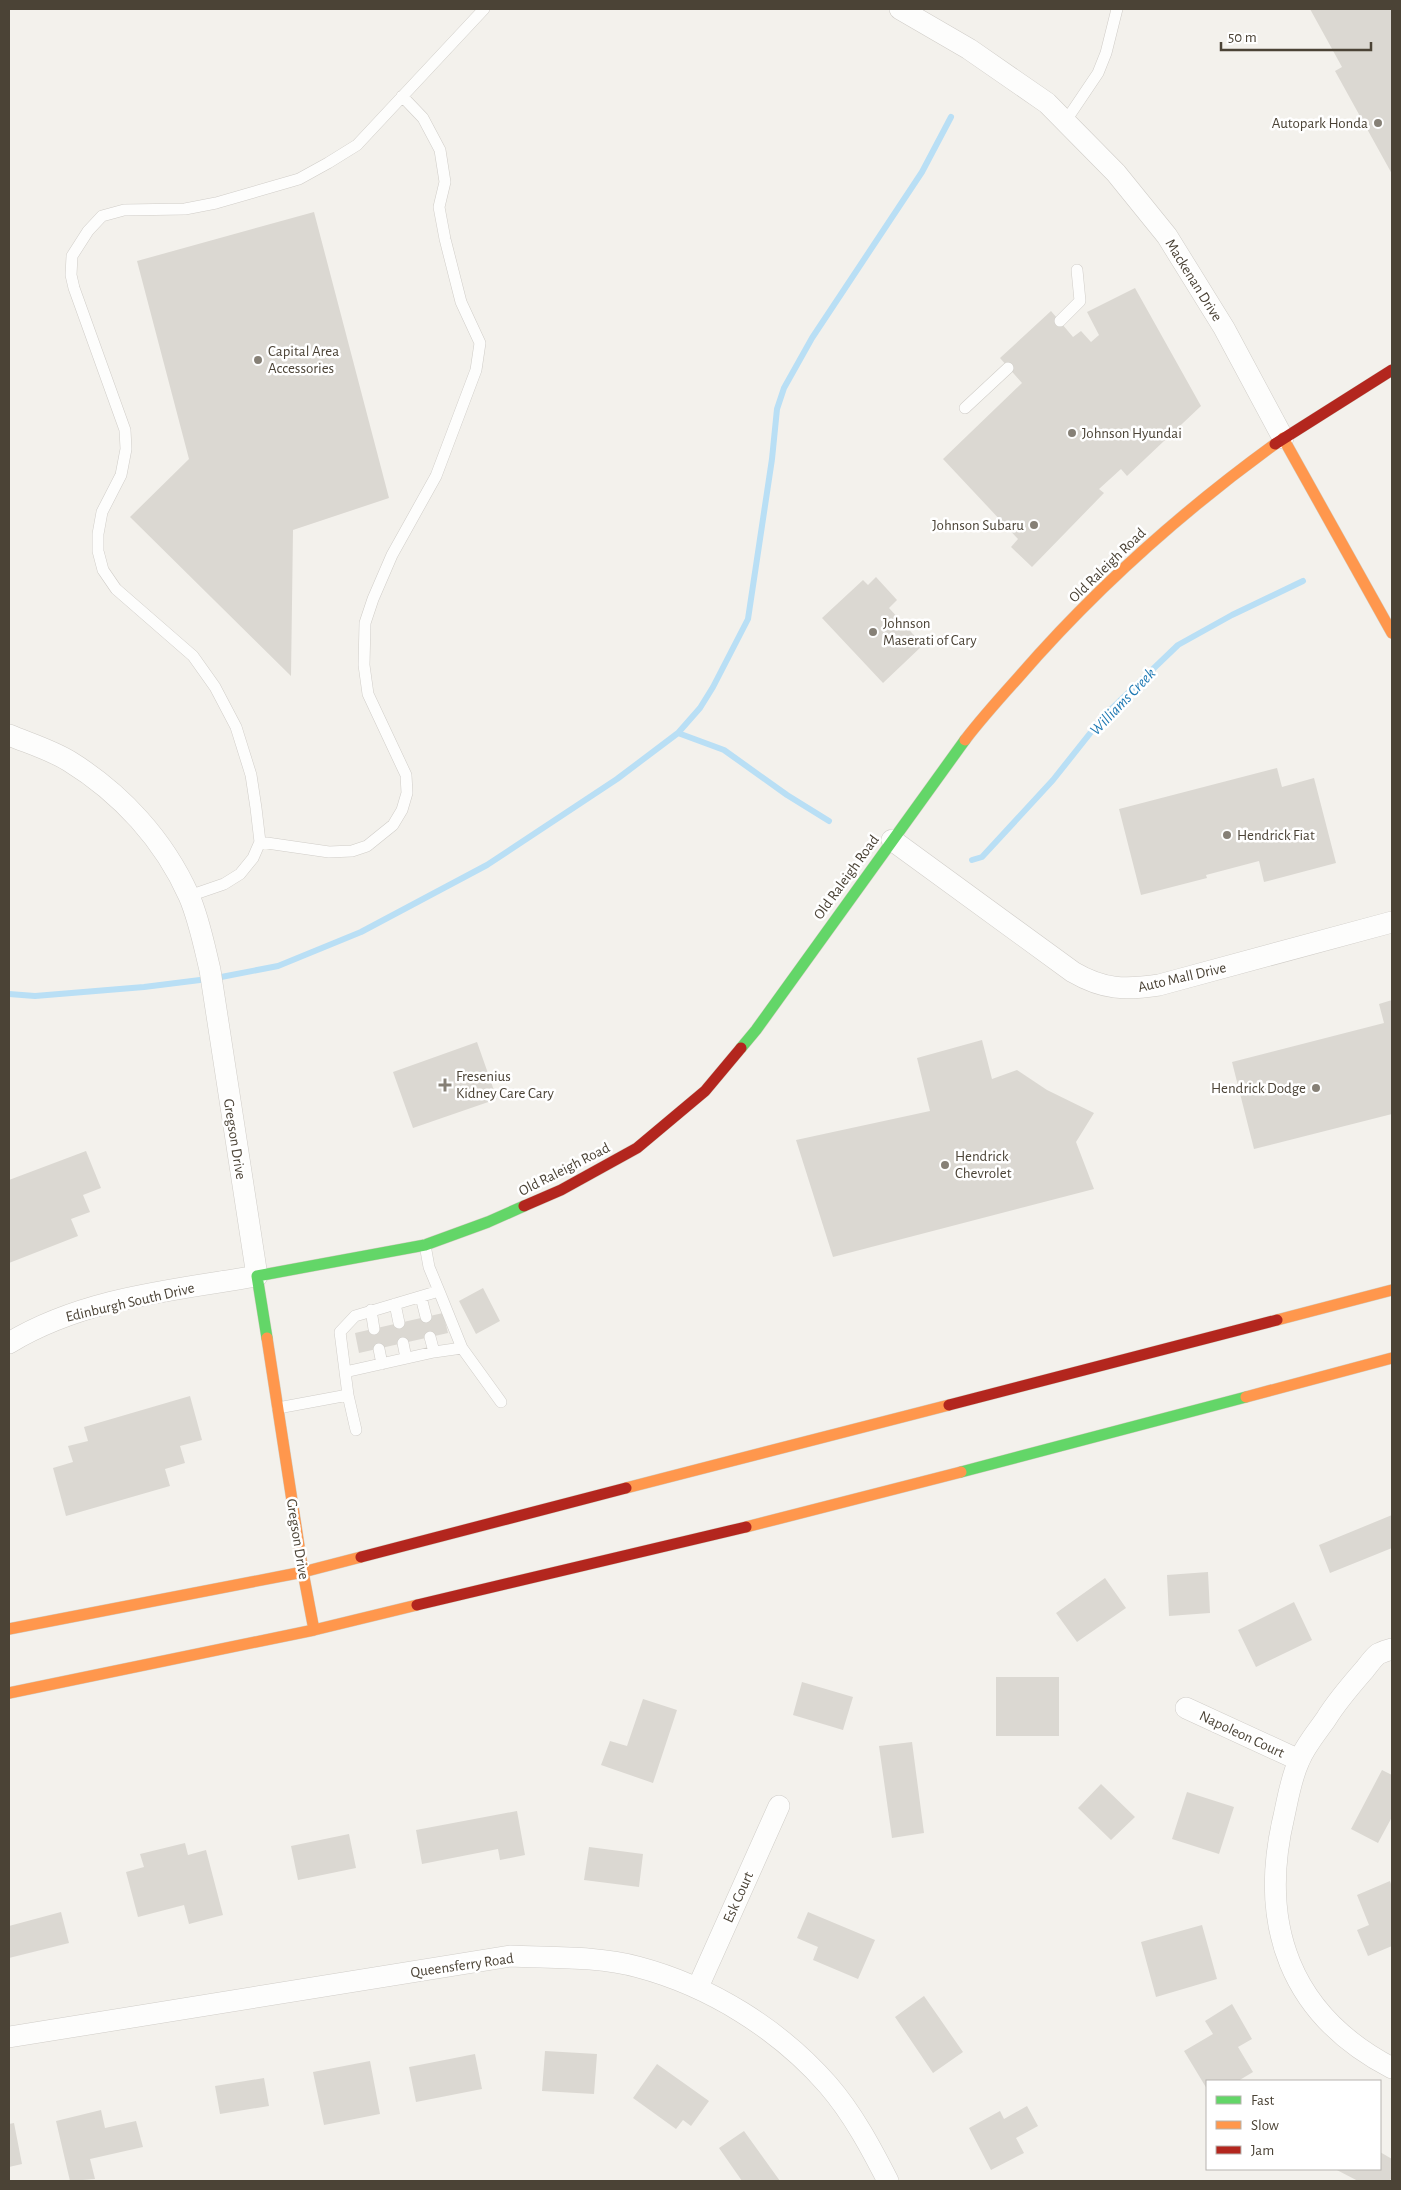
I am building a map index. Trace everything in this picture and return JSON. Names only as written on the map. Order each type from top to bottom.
[{"type":"main road","name":"Old Raleigh Road","points":[[257,1276],[425,1245],[488,1222],[561,1190],[637,1148],[686,1110],[717,1077],[756,1030],[971,732],[1054,636],[1147,546],[1215,488],[1283,438],[1392,370]]},
{"type":"main road","name":"Mackenan Drive","points":[[1283,438],[1392,633]]},
{"type":"main road","name":"Gregson Drive","points":[[257,1276],[303,1572],[314,1630]]},
{"type":"main road","points":[[9,1629],[303,1572],[1392,1290]]},
{"type":"main road","points":[[9,1693],[314,1630],[811,1512],[1392,1358]]},
{"type":"street","name":"Mackenan Drive","points":[[900,9],[969,49],[1047,103],[1116,173],[1167,236],[1224,328],[1283,438]]},
{"type":"street","name":"Gregson Drive","points":[[9,735],[67,760],[98,781],[130,808],[162,848],[189,896],[202,935],[210,970],[257,1276]]},
{"type":"street","name":"Auto Mall Drive","points":[[892,840],[1073,972],[1087,980],[1128,989],[1159,985],[1392,922]]},
{"type":"street","name":"Edinburgh South Drive","points":[[9,1343],[67,1314],[141,1296],[257,1276]]},
{"type":"street","points":[[1392,1649],[1378,1654],[1356,1679],[1334,1706],[1299,1760],[1282,1823],[1276,1854],[1274,1880],[1277,1916],[1289,1961],[1317,2010],[1337,2032],[1360,2050],[1392,2068]]},
{"type":"street","name":"Napoleon Court","points":[[1186,1708],[1299,1760]]},
{"type":"street","name":"Esk Court","points":[[698,1987],[779,1806]]},
{"type":"street","name":"Queensferry Road","points":[[9,2037],[510,1956],[569,1958],[637,1966],[698,1987],[770,2032],[804,2058],[830,2087],[852,2117],[870,2145],[888,2181]]},
{"type":"lane","points":[[189,896],[224,884],[240,874],[253,858],[260,842],[250,775],[236,727],[215,686],[193,656],[116,589],[103,570],[98,551],[98,534],[102,512],[121,474],[126,449],[124,430],[74,288],[71,275],[72,256],[88,231],[102,216],[124,210],[185,208],[216,203],[298,179],[328,164],[357,145],[484,9]]},
{"type":"lane","points":[[1065,122],[1098,73],[1106,53],[1117,9]]},
{"type":"lane","points":[[260,842],[329,852],[352,851],[367,846],[394,825],[402,810],[407,793],[406,775],[368,694],[364,665],[366,623],[373,599],[392,555],[436,476],[476,370],[480,343],[461,302],[447,247],[439,207],[445,182],[440,150],[423,118],[402,96]]},
{"type":"lane","points":[[1060,321],[1080,301],[1077,270]]},
{"type":"lane","points":[[965,408],[1008,368]]},
{"type":"lane","points":[[425,1245],[430,1267],[462,1348],[501,1402]]},
{"type":"lane","points":[[356,1430],[348,1394],[340,1332],[356,1316],[440,1291]]},
{"type":"lane","points":[[421,1297],[426,1317]]},
{"type":"lane","points":[[395,1304],[399,1323]]},
{"type":"lane","points":[[371,1310],[374,1329]]},
{"type":"lane","points":[[430,1337],[434,1352]]},
{"type":"lane","points":[[403,1343],[406,1358]]},
{"type":"lane","points":[[345,1372],[434,1352],[462,1348]]},
{"type":"lane","points":[[379,1349],[382,1364]]},
{"type":"lane","points":[[278,1408],[348,1394]]},
{"type":"building","name":"Autopark Honda","points":[[1310,9],[1392,9],[1392,174],[1335,71],[1342,67]]},
{"type":"building","name":"Capital Area Accessories","points":[[314,212],[389,498],[293,530],[291,676],[130,517],[189,459],[137,261]]},
{"type":"building","name":"Johnson Hyundai","points":[[1135,288],[1201,406],[1127,476],[1121,469],[1099,489],[1104,493],[1032,567],[1011,547],[1018,539],[943,459],[1022,383],[1000,358],[1051,311],[1073,337],[1081,331],[1091,342],[1099,335],[1087,312]]},
{"type":"building","name":"Johnson Maserati of Cary","points":[[876,577],[897,600],[889,608],[923,645],[883,683],[822,618],[863,580],[868,585]]},
{"type":"building","name":"Hendrick Fiat","points":[[1277,768],[1282,787],[1314,778],[1336,863],[1264,882],[1259,861],[1206,875],[1207,878],[1141,895],[1119,809]]},
{"type":"building","name":"Hendrick Dodge","points":[[1392,1000],[1392,1114],[1254,1149],[1232,1062],[1384,1023],[1379,1004]]},
{"type":"building","name":"Hendrick Chevrolet","points":[[982,1040],[992,1079],[1017,1070],[1047,1090],[1094,1113],[1076,1142],[1094,1189],[833,1257],[796,1140],[930,1111],[917,1058]]},
{"type":"building","name":"Fresenius Kidney Care Cary","points":[[477,1042],[497,1099],[413,1128],[393,1072]]},
{"type":"building","points":[[86,1151],[101,1188],[83,1195],[90,1212],[71,1219],[78,1236],[9,1263],[9,1180]]},
{"type":"building","points":[[483,1288],[500,1321],[476,1334],[459,1301]]},
{"type":"building","points":[[443,1313],[448,1333],[359,1353],[355,1333]]},
{"type":"building","points":[[190,1396],[202,1440],[180,1446],[185,1463],[165,1469],[170,1486],[66,1516],[53,1468],[73,1462],[68,1446],[88,1441],[84,1427]]},
{"type":"building","points":[[1392,1515],[1392,1548],[1330,1573],[1319,1545]]},
{"type":"building","points":[[1208,1572],[1210,1613],[1169,1616],[1167,1575]]},
{"type":"building","points":[[1105,1578],[1126,1608],[1077,1642],[1056,1613]]},
{"type":"building","points":[[1294,1602],[1312,1640],[1256,1667],[1238,1630]]},
{"type":"building","points":[[996,1677],[1059,1677],[1059,1736],[996,1736]]},
{"type":"building","points":[[802,1682],[853,1697],[843,1730],[793,1715]]},
{"type":"building","points":[[643,1699],[677,1710],[653,1783],[601,1765],[610,1741],[627,1746]]},
{"type":"building","points":[[912,1742],[924,1833],[892,1838],[879,1746]]},
{"type":"building","points":[[1382,1770],[1392,1775],[1392,1817],[1378,1843],[1351,1829]]},
{"type":"building","points":[[1101,1784],[1135,1817],[1111,1840],[1078,1808]]},
{"type":"building","points":[[1187,1792],[1234,1807],[1219,1854],[1172,1839]]},
{"type":"building","points":[[517,1811],[525,1855],[500,1860],[498,1849],[422,1864],[416,1830]]},
{"type":"building","points":[[349,1834],[356,1868],[298,1880],[291,1846]]},
{"type":"building","points":[[185,1843],[188,1855],[206,1850],[223,1915],[189,1924],[184,1905],[138,1917],[126,1872],[144,1867],[140,1854]]},
{"type":"building","points":[[589,1847],[643,1854],[639,1887],[584,1880]]},
{"type":"building","points":[[1390,1881],[1392,1887],[1392,1946],[1368,1956],[1357,1930],[1369,1925],[1357,1895]]},
{"type":"building","points":[[61,1912],[69,1943],[9,1958],[9,1926]]},
{"type":"building","points":[[808,1912],[875,1940],[858,1979],[813,1960],[818,1947],[797,1938]]},
{"type":"building","points":[[1202,1925],[1217,1979],[1156,1997],[1141,1942]]},
{"type":"building","points":[[924,1996],[963,2052],[933,2073],[895,2017]]},
{"type":"building","points":[[1232,2004],[1252,2039],[1238,2047],[1253,2072],[1240,2080],[1206,2080],[1206,2087],[1184,2051],[1213,2034],[1205,2021]]},
{"type":"building","points":[[545,2051],[597,2054],[594,2094],[542,2091]]},
{"type":"building","points":[[475,2054],[482,2089],[416,2102],[409,2067]]},
{"type":"building","points":[[370,2061],[380,2114],[324,2125],[313,2072]]},
{"type":"building","points":[[657,2064],[709,2101],[691,2126],[683,2120],[676,2129],[633,2098]]},
{"type":"building","points":[[264,2078],[269,2106],[220,2114],[215,2086]]},
{"type":"building","points":[[1027,2106],[1038,2126],[1016,2138],[1024,2153],[991,2170],[969,2128],[1000,2111],[1004,2119]]},
{"type":"building","points":[[101,2110],[105,2128],[136,2121],[143,2147],[90,2159],[95,2179],[70,2181],[56,2121]]},
{"type":"building","points":[[14,2123],[22,2164],[9,2167],[9,2124]]},
{"type":"building","points":[[744,2131],[780,2181],[742,2181],[719,2148]]},
{"type":"building","points":[[1381,2153],[1392,2159],[1392,2177],[1390,2181],[1358,2181],[1337,2170],[1381,2170]]},
{"type":"waterway","points":[[9,994],[35,996],[144,987],[216,978],[278,966],[361,932],[487,865],[617,779],[678,733],[700,708],[713,687],[748,619],[772,459],[777,409],[784,388],[812,338],[922,172],[951,117]]},
{"type":"waterway","name":"Williams Creek","points":[[972,860],[982,857],[1053,780],[1103,717],[1178,645],[1232,615],[1303,581]]},
{"type":"waterway","name":"Williams Creek","points":[[678,733],[724,750],[787,795],[829,821]]},
{"type":"traffic: fast","points":[[741,1048],[756,1030],[965,740]]},
{"type":"traffic: fast","points":[[267,1338],[257,1276],[425,1245],[488,1222],[524,1206]]},
{"type":"traffic: fast","points":[[961,1472],[1246,1397]]},
{"type":"traffic: slow","points":[[1283,438],[1392,633]]},
{"type":"traffic: slow","points":[[965,740],[1046,646],[1107,584],[1205,497],[1275,444]]},
{"type":"traffic: slow","points":[[1277,1320],[1392,1290]]},
{"type":"traffic: slow","points":[[267,1338],[303,1572],[314,1630]]},
{"type":"traffic: slow","points":[[1246,1397],[1392,1358]]},
{"type":"traffic: slow","points":[[626,1488],[949,1405]]},
{"type":"traffic: slow","points":[[746,1527],[961,1472]]},
{"type":"traffic: slow","points":[[9,1629],[303,1572],[361,1557]]},
{"type":"traffic: slow","points":[[9,1693],[314,1630],[417,1605]]},
{"type":"traffic: jam","points":[[1275,444],[1392,370]]},
{"type":"traffic: jam","points":[[524,1206],[561,1190],[637,1148],[705,1091],[741,1048]]},
{"type":"traffic: jam","points":[[949,1405],[1277,1320]]},
{"type":"traffic: jam","points":[[361,1557],[626,1488]]},
{"type":"traffic: jam","points":[[417,1605],[746,1527]]},
{"type":"place","name":"Autopark Honda","points":[[1378,123]]},
{"type":"place","name":"Capital Area Accessories","points":[[258,360]]},
{"type":"place","name":"Johnson Hyundai","points":[[1072,433]]},
{"type":"place","name":"Johnson Subaru","points":[[1034,525]]},
{"type":"place","name":"Johnson Maserati of Cary","points":[[873,632]]},
{"type":"place","name":"Hendrick Fiat","points":[[1227,835]]},
{"type":"place","name":"Fresenius Kidney Care Cary","points":[[445,1085]]},
{"type":"place","name":"Hendrick Dodge","points":[[1316,1088]]},
{"type":"place","name":"Hendrick Chevrolet","points":[[945,1165]]}]
